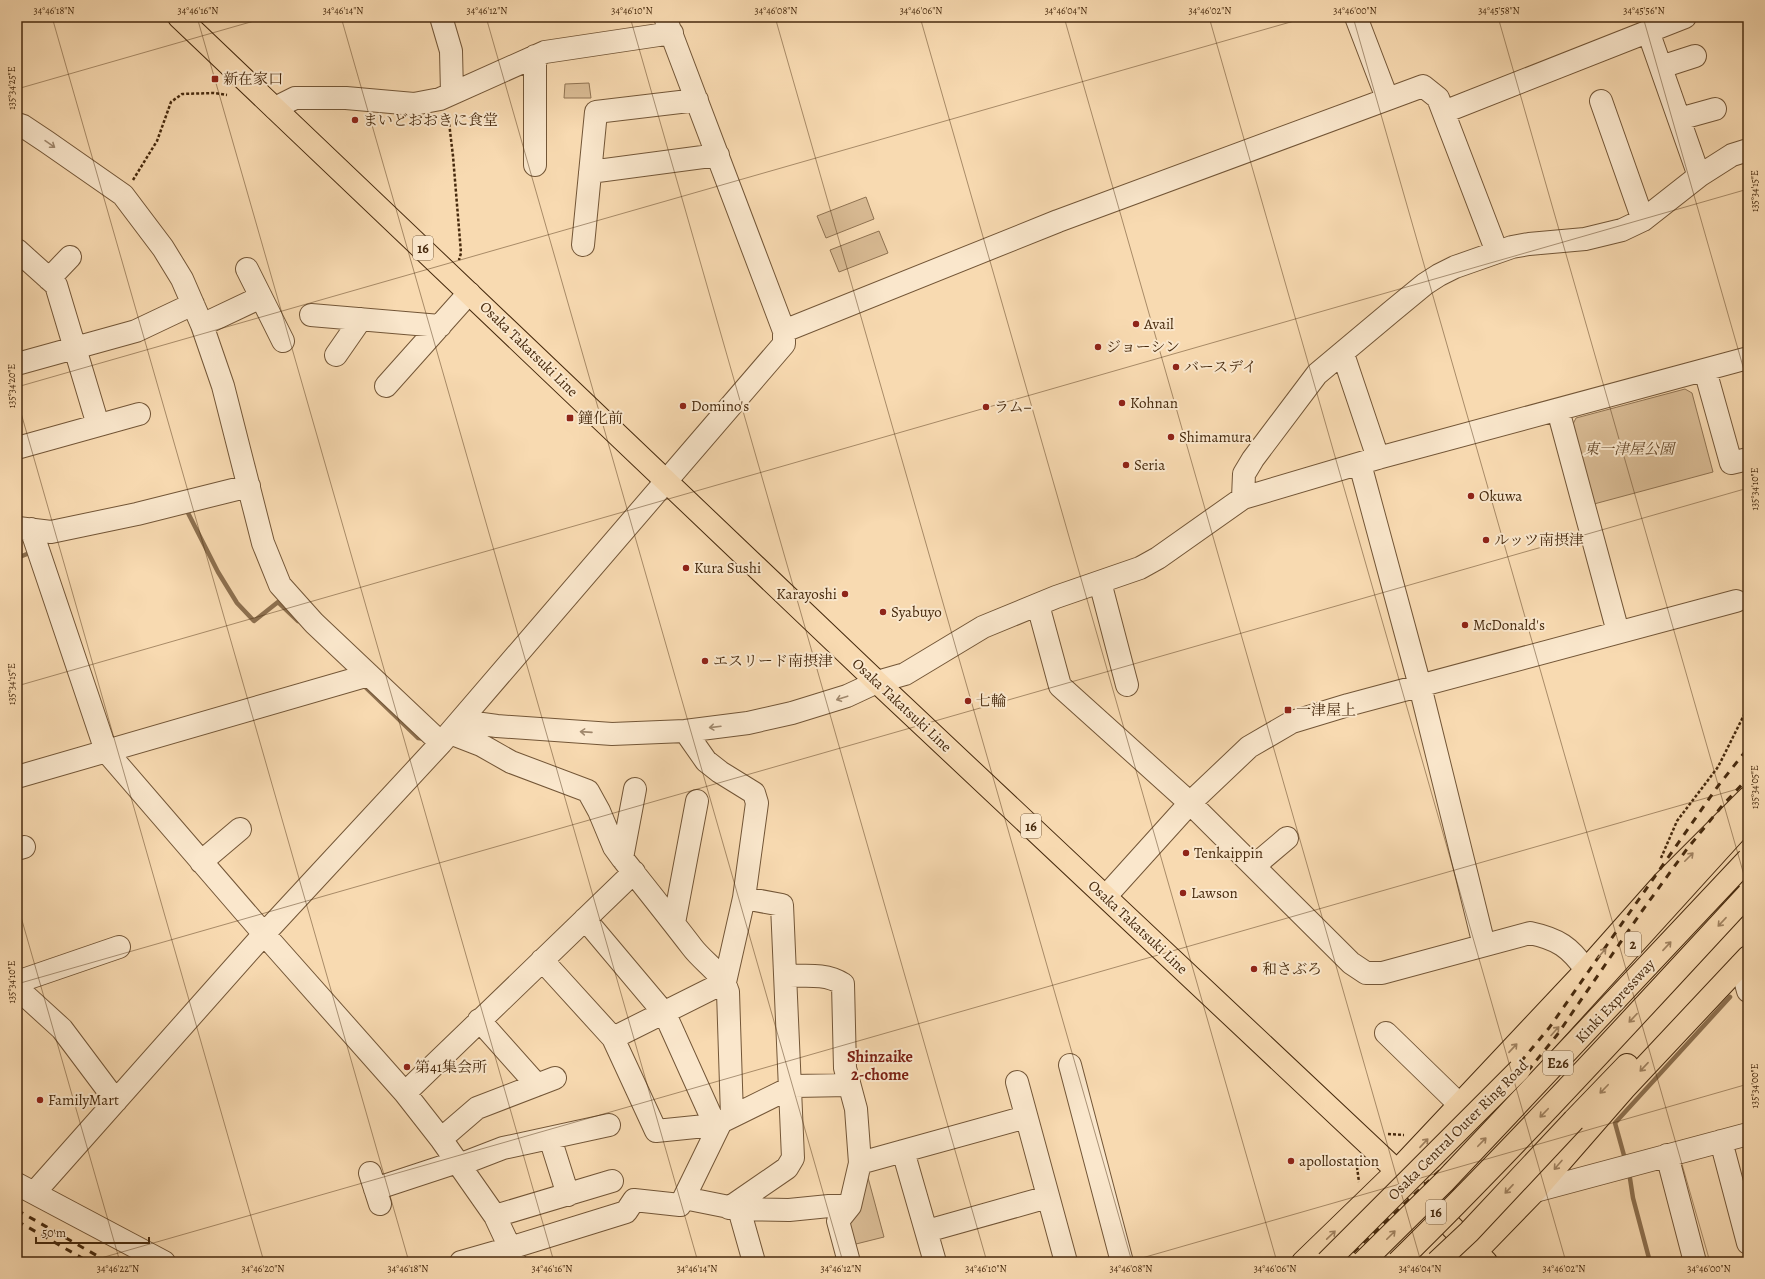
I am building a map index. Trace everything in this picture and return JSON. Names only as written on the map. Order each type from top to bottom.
[{"type":"main road","name":"Osaka Takatsuki Line","points":[[179,17],[877,682],[1397,1171],[1476,1259]]},
{"type":"main road","points":[[1303,1262],[1397,1171],[1586,970],[1664,882],[1748,798]]},
{"type":"main road","name":"Osaka Central Outer Ring Road","points":[[1327,1262],[1519,1070],[1748,818]]},
{"type":"main road","name":"Kinki Expressway","points":[[1363,1262],[1449,1177],[1748,859]]},
{"type":"main road","name":"Kinki Expressway","points":[[1398,1262],[1468,1193],[1748,894]]},
{"type":"main road","points":[[1437,1262],[1469,1232],[1574,1120],[1748,940]]},
{"type":"main road","points":[[1476,1259],[1624,1089],[1744,961]]},
{"type":"street","points":[[441,17],[451,50],[449,95]]},
{"type":"street","points":[[1356,17],[1387,98]]},
{"type":"street","points":[[1444,112],[1685,17]]},
{"type":"street","points":[[164,1262],[25,1188],[116,1101],[264,934],[450,732],[784,344],[784,331],[669,25],[545,52],[440,99],[414,104],[346,98],[295,98],[275,108]]},
{"type":"street","points":[[1648,31],[1699,176]]},
{"type":"street","points":[[535,56],[535,165]]},
{"type":"street","points":[[1661,67],[1695,56]]},
{"type":"street","points":[[784,331],[1058,221],[1387,98],[1423,86],[1438,98],[1497,252]]},
{"type":"street","points":[[583,245],[596,112],[697,100]]},
{"type":"street","points":[[1601,101],[1643,220]]},
{"type":"street","points":[[1679,119],[1715,109]]},
{"type":"street","points":[[17,124],[47,142],[123,195],[163,248],[182,279],[202,325],[223,386],[263,542],[280,585],[314,622],[361,678],[450,732],[481,745],[511,762],[588,791],[599,811],[614,847],[694,949],[725,982],[728,992],[723,1121],[680,1205],[634,1200],[626,1212],[580,1226],[512,1255],[472,1260]]},
{"type":"street","points":[[1243,498],[1244,474],[1253,459],[1318,374],[1425,284],[1455,267],[1497,252],[1529,244],[1569,241],[1600,236],[1622,230],[1643,220],[1699,176],[1732,155],[1748,150]]},
{"type":"street","points":[[590,172],[718,155]]},
{"type":"street","points":[[17,250],[56,285],[98,425]]},
{"type":"street","points":[[49,279],[70,257]]},
{"type":"street","points":[[247,269],[283,341]]},
{"type":"street","points":[[386,386],[470,293]]},
{"type":"street","points":[[202,325],[261,297]]},
{"type":"street","points":[[18,362],[75,349],[136,331],[193,304]]},
{"type":"street","points":[[311,315],[440,326]]},
{"type":"street","points":[[336,355],[361,320]]},
{"type":"street","points":[[1343,354],[1420,686],[1484,945]]},
{"type":"street","points":[[450,732],[497,726],[612,734],[685,731],[748,723],[792,713],[847,696],[877,682],[905,674],[983,628],[1056,597],[1140,568],[1158,558],[1243,498],[1369,461],[1748,358]]},
{"type":"street","points":[[1705,370],[1731,463],[1748,459]]},
{"type":"street","points":[[1558,410],[1618,632]]},
{"type":"street","points":[[17,448],[139,414]]},
{"type":"street","points":[[249,486],[137,514],[51,532],[31,540],[113,749],[201,862],[405,1092],[495,1216],[512,1255]]},
{"type":"street","points":[[1100,582],[1127,685]]},
{"type":"street","points":[[1106,896],[1190,803],[1249,747],[1292,722],[1348,705],[1744,598]]},
{"type":"street","points":[[1038,605],[1060,686],[1190,803],[1352,963],[1366,973],[1382,974],[1530,933],[1549,937],[1563,944],[1579,959],[1586,970]]},
{"type":"street","points":[[17,777],[361,678]]},
{"type":"street","points":[[613,1038],[665,1014],[725,982],[744,898],[757,803],[754,793],[720,772],[706,761],[685,731]]},
{"type":"street","points":[[405,1092],[585,919],[628,865],[635,789]]},
{"type":"street","points":[[674,923],[697,801]]},
{"type":"street","points":[[201,862],[240,829]]},
{"type":"street","points":[[1254,866],[1287,838]]},
{"type":"street","points":[[734,1208],[786,1168],[793,1158],[782,905],[744,898]]},
{"type":"street","points":[[585,919],[665,1014],[723,1121]]},
{"type":"street","points":[[17,982],[119,947]]},
{"type":"street","points":[[542,960],[613,1038],[656,1131],[723,1121],[794,1086],[849,1085]]},
{"type":"street","points":[[1744,961],[1748,991]]},
{"type":"street","points":[[786,976],[823,976],[834,978],[843,984],[846,1068],[856,1109],[860,1163],[850,1206],[838,1221],[849,1262]]},
{"type":"street","points":[[17,988],[62,1029],[116,1101]]},
{"type":"street","points":[[440,1139],[477,1108],[546,1081],[479,1020]]},
{"type":"street","points":[[1386,1033],[1460,1105]]},
{"type":"street","points":[[1070,1065],[1122,1262]]},
{"type":"street","points":[[1016,1082],[1066,1262]]},
{"type":"street","points":[[860,1163],[1026,1117]]},
{"type":"street","points":[[375,1189],[458,1164],[503,1148],[609,1124]]},
{"type":"street","points":[[1535,1191],[1748,1134]]},
{"type":"street","points":[[550,1138],[580,1226]]},
{"type":"street","points":[[1721,1141],[1748,1243]]},
{"type":"street","points":[[903,1151],[935,1262]]},
{"type":"street","points":[[1667,1155],[1695,1262]]},
{"type":"street","points":[[495,1216],[612,1182]]},
{"type":"street","points":[[927,1231],[1048,1197]]},
{"type":"street","points":[[684,1198],[734,1208],[789,1210],[829,1206],[850,1206]]},
{"type":"street","points":[[734,1208],[754,1262]]},
{"type":"path","points":[[123,195],[157,141],[171,102],[182,94],[214,93],[227,96]]},
{"type":"path","points":[[449,95],[461,253],[453,278]]},
{"type":"path","points":[[1718,767],[1748,707]]},
{"type":"green space","points":[[589,83],[591,98],[564,98],[565,84]]},
{"type":"green space","points":[[866,197],[874,219],[826,238],[817,216]]},
{"type":"green space","points":[[879,231],[888,253],[839,272],[830,250]]},
{"type":"green space","name":"東一津屋公園","points":[[1685,389],[1692,393],[1713,472],[1594,504],[1572,426],[1576,418]]},
{"type":"green space","points":[[867,1174],[884,1237],[852,1245],[845,1221]]},
{"type":"waterway","points":[[184,510],[186,509],[218,572],[237,603],[254,621],[278,602],[298,621]]},
{"type":"waterway","points":[[17,558],[32,552]]},
{"type":"waterway","points":[[362,684],[418,738],[425,739]]},
{"type":"waterway","points":[[1625,1159],[1615,1123],[1730,997]]},
{"type":"waterway","points":[[1629,1172],[1633,1198],[1650,1262]]},
{"type":"railway","points":[[1325,1262],[1463,1131],[1549,1028],[1718,786],[1748,748]]},
{"type":"railway","points":[[1343,1262],[1471,1141],[1557,1035],[1642,911],[1687,849],[1722,806],[1748,778]]},
{"type":"railway","points":[[17,1210],[108,1262]]},
{"type":"railway","points":[[17,1221],[89,1262]]},
{"type":"place","name":"新在家口","points":[[215,79]]},
{"type":"place","name":"まいどおおきに食堂","points":[[355,120]]},
{"type":"place","name":"Avail","points":[[1136,324]]},
{"type":"place","name":"ジョーシン","points":[[1098,347]]},
{"type":"place","name":"バースデイ","points":[[1176,367]]},
{"type":"place","name":"Kohnan","points":[[1122,403]]},
{"type":"place","name":"Domino's","points":[[683,406]]},
{"type":"place","name":"ラム−","points":[[986,407]]},
{"type":"place","name":"鐘化前","points":[[570,418]]},
{"type":"place","name":"Shimamura","points":[[1171,437]]},
{"type":"place","name":"Seria","points":[[1126,465]]},
{"type":"place","name":"Okuwa","points":[[1471,496]]},
{"type":"place","name":"ルッツ南摂津","points":[[1486,540]]},
{"type":"place","name":"Kura Sushi","points":[[686,568]]},
{"type":"place","name":"Karayoshi","points":[[845,594]]},
{"type":"place","name":"Syabuyo","points":[[883,612]]},
{"type":"place","name":"McDonald's","points":[[1465,625]]},
{"type":"place","name":"エスリード南摂津","points":[[705,661]]},
{"type":"place","name":"七輪","points":[[968,701]]},
{"type":"place","name":"一津屋上","points":[[1288,710]]},
{"type":"place","name":"Tenkaippin","points":[[1186,853]]},
{"type":"place","name":"Lawson","points":[[1183,893]]},
{"type":"place","name":"和さぶろ","points":[[1254,969]]},
{"type":"place","name":"第41集会所","points":[[407,1067]]},
{"type":"place","name":"FamilyMart","points":[[40,1100]]},
{"type":"place","name":"apollostation","points":[[1291,1161]]},
{"type":"district","name":"Shinzaike 2-chome","points":[[880,1065]]}]
